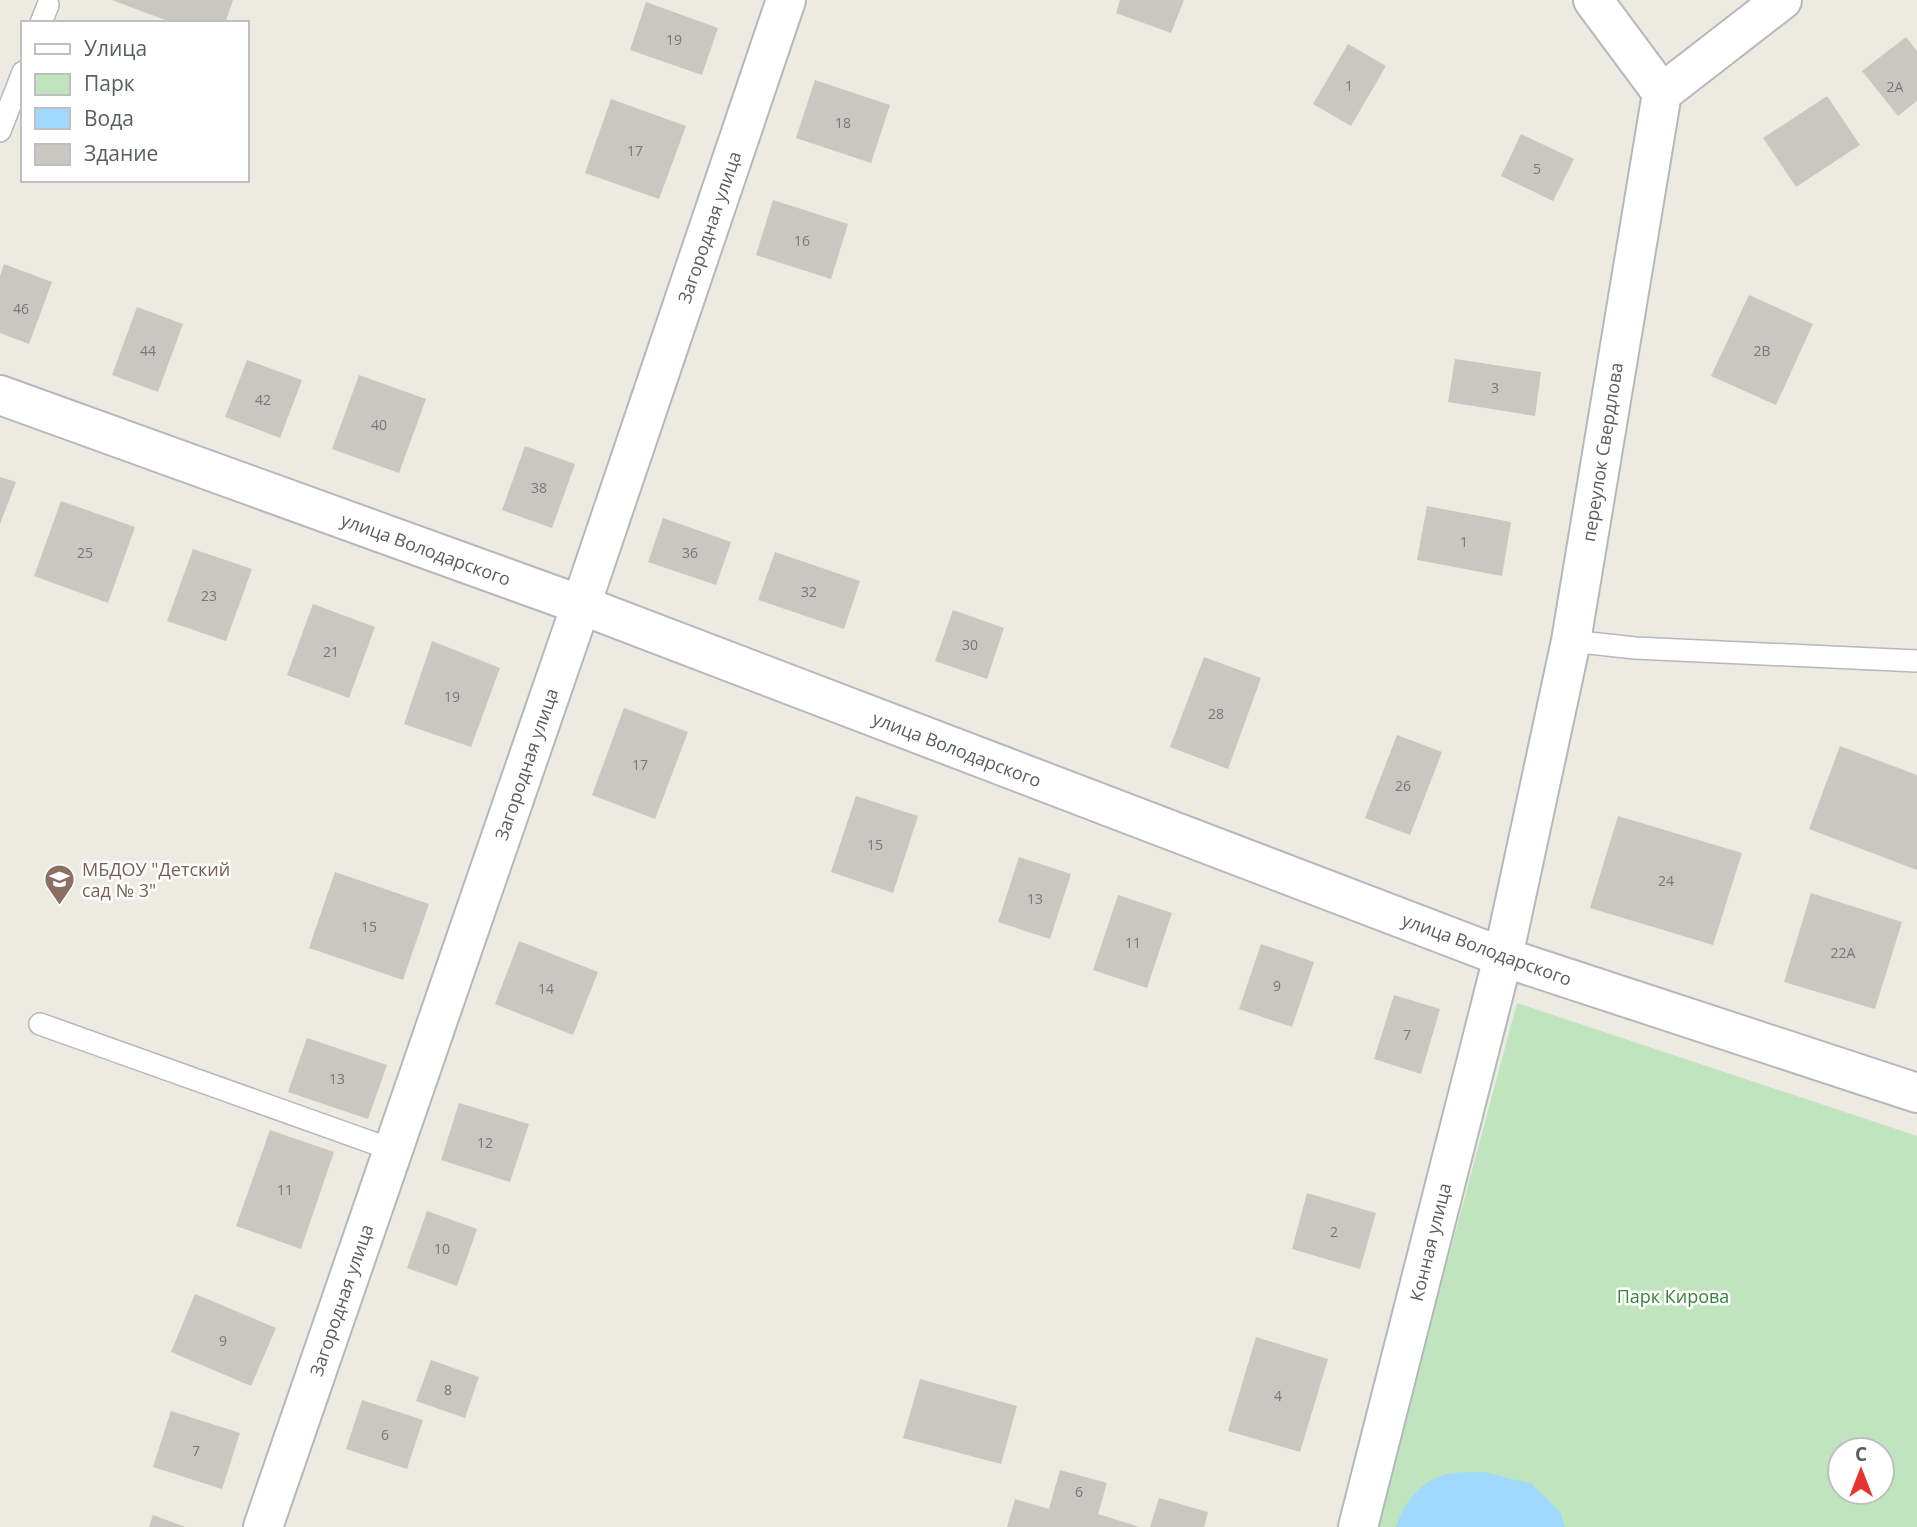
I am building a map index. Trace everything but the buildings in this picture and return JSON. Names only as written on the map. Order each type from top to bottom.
[{"type":"street","name":"Загородная улица","points":[[263,1527],[786,0]]},
{"type":"street","points":[[1593,0],[1662,93],[1783,0]]},
{"type":"street","name":"переулок Свердлова","points":[[1503,957],[1571,641],[1662,93]]},
{"type":"street","name":"улица Володарского","points":[[0,395],[581,605],[1503,957],[1917,1093]]},
{"type":"street","name":"Конная улица","points":[[1358,1527],[1503,957]]},
{"type":"lane","points":[[0,131],[21,77]]},
{"type":"lane","points":[[1571,641],[1635,648],[1917,661]]},
{"type":"lane","points":[[40,1024],[393,1150]]},
{"type":"green space","name":"Парк Кирова","points":[[1517,1003],[1917,1136],[1917,1527],[1376,1527]]},
{"type":"water","points":[[1484,1472],[1532,1484],[1560,1512],[1565,1527],[1396,1527],[1408,1502],[1427,1483],[1449,1474]]},
{"type":"place","name":"МБДОУ \"Детский сад № 3\"","points":[[59,906]]}]
